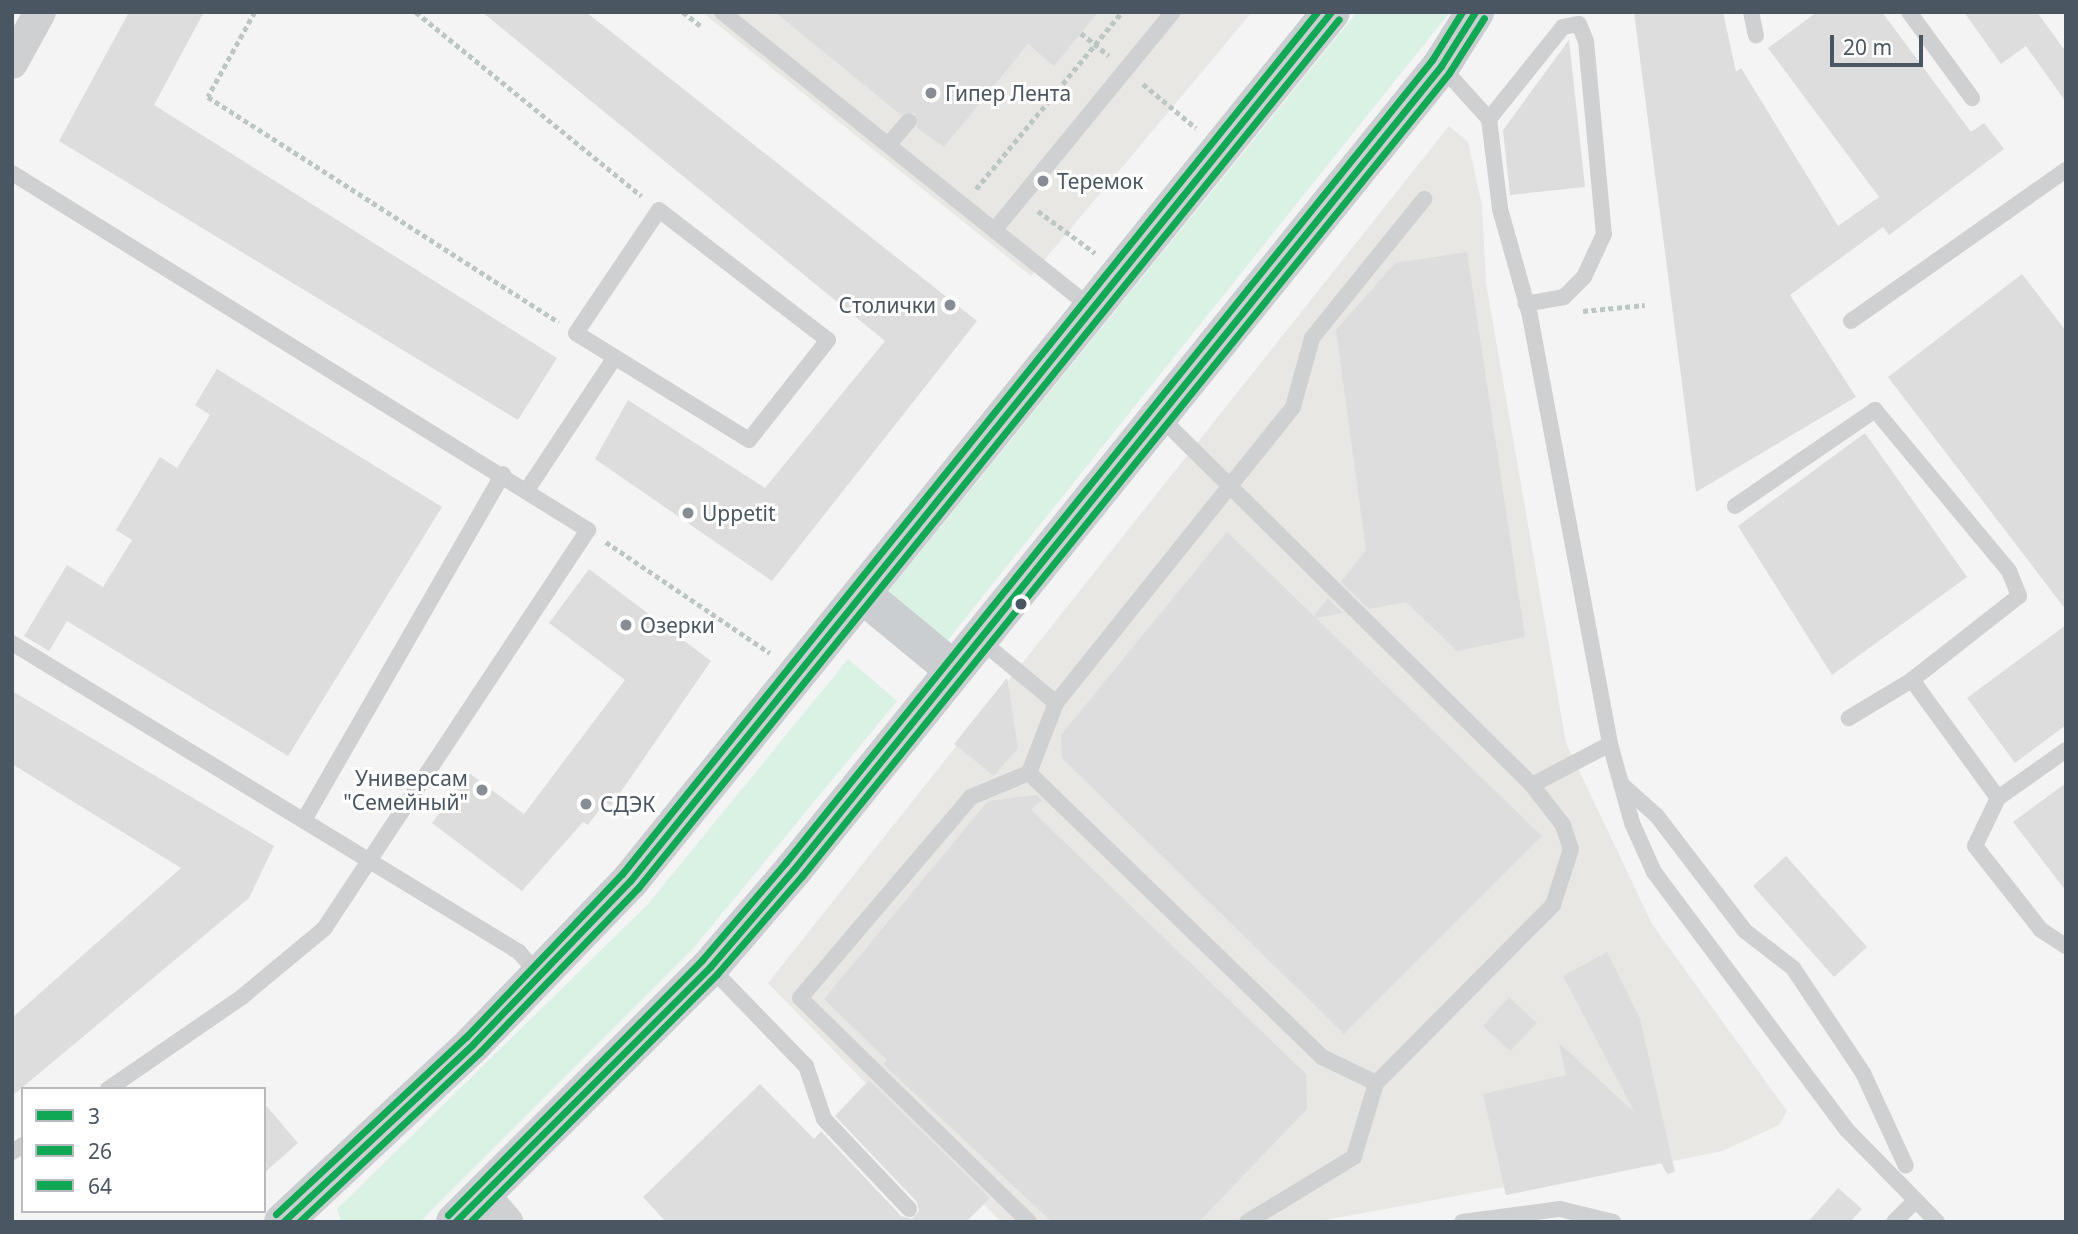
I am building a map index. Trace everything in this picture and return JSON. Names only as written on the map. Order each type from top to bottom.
[{"type":"main road","points":[[295,1218],[630,881],[1331,12]]},
{"type":"main road","points":[[455,1222],[495,1208],[710,967],[954,670],[1441,66],[1475,12]]},
{"type":"main road","points":[[862,594],[954,670]]},
{"type":"street","points":[[12,63],[40,12]]},
{"type":"lane","points":[[722,12],[996,228],[1092,308]]},
{"type":"lane","points":[[996,228],[1173,12]]},
{"type":"lane","points":[[1751,12],[1756,35]]},
{"type":"lane","points":[[1909,12],[1972,98]]},
{"type":"lane","points":[[1489,119],[1563,27],[1579,24],[1587,41],[1604,234],[1591,266],[1564,297],[1526,304]]},
{"type":"lane","points":[[1441,66],[1489,119],[1500,209],[1526,304],[1610,744],[1621,784],[1654,872],[1847,1130],[1914,1202],[1937,1222]]},
{"type":"lane","points":[[890,144],[909,121]]},
{"type":"lane","points":[[1851,321],[2066,170]]},
{"type":"lane","points":[[12,173],[503,474],[588,530],[325,928],[242,997],[111,1087]]},
{"type":"lane","points":[[1029,1222],[800,998],[971,797],[1030,773],[1056,703],[1293,407],[1312,338],[1424,199]]},
{"type":"lane","points":[[659,210],[828,340],[749,440],[576,333],[659,210]]},
{"type":"lane","points":[[527,490],[615,356]]},
{"type":"lane","points":[[1735,506],[1875,410],[2009,571],[2018,596],[1912,680],[1849,718]]},
{"type":"lane","points":[[1158,416],[1231,484],[1532,785],[1563,825],[1571,849],[1553,905],[1376,1083],[1354,1157],[1247,1222]]},
{"type":"lane","points":[[304,820],[503,474]]},
{"type":"lane","points":[[979,639],[1056,703]]},
{"type":"lane","points":[[12,643],[519,952],[539,975]]},
{"type":"lane","points":[[1912,680],[1998,797]]},
{"type":"lane","points":[[1532,785],[1610,744]]},
{"type":"lane","points":[[2066,750],[1998,797],[1975,846],[2041,930],[2066,946]]},
{"type":"lane","points":[[1030,773],[1322,1057],[1376,1083]]},
{"type":"lane","points":[[1621,784],[1657,816],[1745,931],[1793,968],[1863,1073],[1906,1166]]},
{"type":"lane","points":[[710,967],[806,1066],[824,1119],[909,1209]]},
{"type":"lane","points":[[1894,1222],[1914,1202]]},
{"type":"lane","points":[[1462,1222],[1560,1209],[1613,1222]]},
{"type":"path","points":[[255,12],[208,97],[576,333]]},
{"type":"path","points":[[416,12],[659,210]]},
{"type":"path","points":[[973,192],[1122,12]]},
{"type":"path","points":[[1020,198],[1096,254]]},
{"type":"path","points":[[588,530],[773,655]]},
{"type":"shaded area","points":[[702,12],[1252,12],[1031,276]]},
{"type":"shaded area","points":[[1449,126],[1468,142],[1482,205],[1486,283],[1566,743],[1652,924],[1787,1111],[1779,1125],[1722,1151],[1507,1195],[1504,1187],[1315,1222],[1001,1222],[768,983]]},
{"type":"green space","points":[[1357,12],[1450,12],[947,641],[889,591]]},
{"type":"green space","points":[[848,659],[897,701],[692,950],[420,1222],[341,1222],[337,1209],[648,904]]},
{"type":"building","points":[[129,12],[204,12],[154,105],[557,358],[518,420],[59,141]]},
{"type":"building","points":[[482,12],[586,12],[977,321],[772,581],[595,459],[628,400],[765,488],[885,341]]},
{"type":"building","name":"Гипер Лента","points":[[775,12],[1098,12],[1054,66],[1028,44],[944,147],[917,128],[915,113],[901,115]]},
{"type":"building","points":[[1634,12],[1723,12],[1736,72],[1741,68],[1838,226],[1879,197],[1768,48],[1817,12],[1882,12],[1971,132],[1984,123],[2004,149],[1889,235],[1883,227],[1790,295],[1856,397],[1696,492]]},
{"type":"building","points":[[1964,12],[2037,12],[2066,52],[2066,102],[2026,46],[2001,64]]},
{"type":"building","points":[[1569,40],[1585,187],[1510,195],[1503,130]]},
{"type":"building","points":[[1467,252],[1525,637],[1457,651],[1406,602],[1369,609],[1341,582],[1366,550],[1336,330],[1395,263]]},
{"type":"building","points":[[2022,274],[2066,331],[2066,610],[1888,377]]},
{"type":"building","points":[[217,369],[442,507],[288,756],[67,621],[49,651],[24,636],[67,565],[103,587],[132,540],[116,530],[160,457],[177,468],[210,415],[195,405]]},
{"type":"building","points":[[1865,433],[1967,577],[1832,675],[1738,526]]},
{"type":"building","points":[[1227,532],[1314,616],[1328,598],[1343,613],[1316,618],[1542,836],[1344,1034],[1062,758],[1061,735]]},
{"type":"building","points":[[589,569],[711,661],[611,806],[605,802],[588,825],[583,822],[522,891],[432,823],[469,773],[524,814],[625,680],[549,623]]},
{"type":"building","points":[[2066,625],[2066,725],[2015,763],[1967,698]]},
{"type":"building","points":[[1007,678],[1018,748],[994,776],[954,744]]},
{"type":"building","points":[[12,691],[274,846],[249,898],[12,1096],[12,1018],[181,868],[12,764]]},
{"type":"building","points":[[2066,783],[2066,891],[2013,822]]},
{"type":"building","points":[[1037,795],[1042,800],[1031,810],[1306,1074],[1307,1109],[1199,1222],[1052,1222],[883,1064],[887,1060],[824,999],[988,801]]},
{"type":"building","points":[[1786,856],[1867,947],[1834,977],[1753,886]]},
{"type":"building","points":[[1607,952],[1640,1019],[1675,1172],[1667,1174],[1661,1163],[1506,1195],[1483,1094],[1566,1075],[1559,1043],[1635,1113],[1563,976]]},
{"type":"building","points":[[1509,997],[1537,1023],[1510,1051],[1483,1026]]},
{"type":"building","points":[[869,1080],[990,1198],[966,1222],[666,1222],[643,1197],[760,1084],[814,1139],[821,1131],[901,1216],[912,1219],[919,1211],[917,1202],[835,1116]]},
{"type":"building","points":[[266,1105],[298,1143],[266,1171]]},
{"type":"building","points":[[1838,1188],[1862,1209],[1850,1222],[1808,1222]]},
{"type":"transit line","name":"64","points":[[276,1214],[466,1037],[622,874],[1317,12]]},
{"type":"transit line","name":"3","points":[[283,1222],[473,1044],[630,881],[1331,12]]},
{"type":"transit line","name":"64","points":[[448,1215],[702,960],[786,862],[1432,60],[1462,12]]},
{"type":"transit line","name":"3","points":[[455,1222],[710,967],[794,869],[1441,66],[1475,12]]},
{"type":"transit line","name":"26","points":[[470,1222],[717,974],[802,876],[1449,73],[1484,18]]},
{"type":"transit line","name":"26","points":[[299,1222],[480,1052],[638,888],[1339,19]]},
{"type":"place","name":"Гипер Лента","points":[[931,93]]},
{"type":"place","name":"Теремок","points":[[1043,181]]},
{"type":"place","name":"Столички","points":[[950,305]]},
{"type":"place","name":"Uppetit","points":[[688,513]]},
{"type":"place","name":"Озерки","points":[[626,625]]},
{"type":"place","name":"Универсам \"Семейный\"","points":[[482,790]]},
{"type":"place","name":"СДЭК","points":[[586,804]]}]
